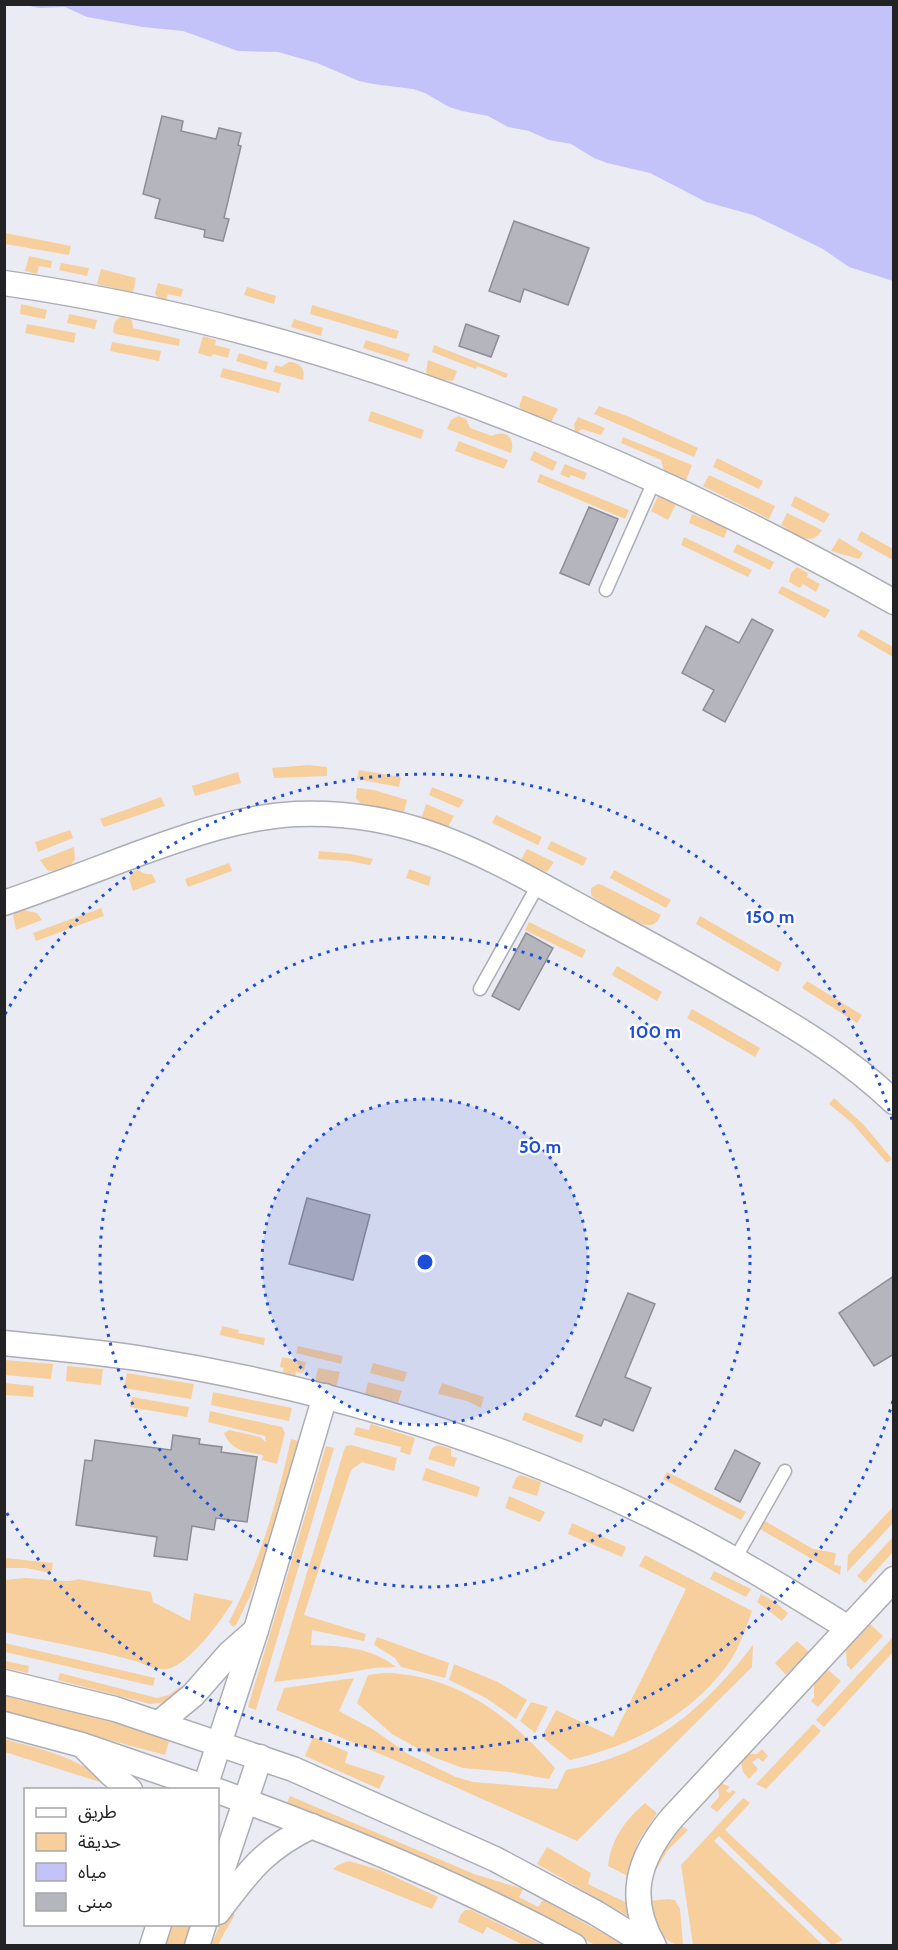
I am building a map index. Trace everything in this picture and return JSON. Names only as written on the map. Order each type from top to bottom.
[{"type":"street","points":[[4,283],[93,298],[177,316],[324,355],[389,375],[497,414],[655,479],[755,527],[894,602]]},
{"type":"street","points":[[4,903],[217,827],[243,820],[298,814],[353,816],[407,827],[457,845],[664,951],[823,1044],[872,1081],[894,1102]]},
{"type":"street","points":[[4,1343],[143,1359],[234,1376],[325,1396],[421,1424],[524,1460],[651,1515],[735,1559],[848,1628]]},
{"type":"street","points":[[210,1788],[220,1744],[325,1396]]},
{"type":"street","points":[[652,1946],[641,1914],[638,1889],[644,1863],[655,1839],[894,1579]]},
{"type":"street","points":[[159,1723],[193,1695],[230,1653],[256,1630]]},
{"type":"street","points":[[4,1683],[70,1697],[159,1723],[293,1768],[495,1859],[652,1946]]},
{"type":"street","points":[[4,1724],[82,1745],[207,1788]]},
{"type":"street","points":[[82,1745],[128,1788]]},
{"type":"street","points":[[219,1880],[260,1757]]},
{"type":"street","points":[[219,1792],[312,1826],[456,1887],[574,1946]]},
{"type":"street","points":[[219,1911],[239,1882],[259,1861],[285,1841],[312,1826]]},
{"type":"street","points":[[152,1946],[158,1926]]},
{"type":"lane","points":[[606,590],[655,479]]},
{"type":"lane","points":[[480,989],[538,885]]},
{"type":"lane","points":[[735,1559],[785,1471]]},
{"type":"green space","points":[[5,233],[71,246],[69,255],[5,244]]},
{"type":"green space","points":[[29,256],[52,261],[51,268],[39,266],[37,274],[25,271]]},
{"type":"green space","points":[[61,263],[89,268],[87,276],[59,270]]},
{"type":"green space","points":[[101,269],[136,278],[133,293],[97,284]]},
{"type":"green space","points":[[158,283],[183,289],[181,297],[168,294],[166,300],[157,297],[155,293]]},
{"type":"green space","points":[[247,287],[276,296],[274,304],[244,295]]},
{"type":"green space","points":[[21,304],[47,310],[45,319],[20,314]]},
{"type":"green space","points":[[312,305],[399,331],[396,339],[310,314]]},
{"type":"green space","points":[[69,314],[97,320],[95,329],[67,323]]},
{"type":"green space","points":[[122,317],[132,320],[133,328],[180,339],[179,346],[116,334],[113,332],[115,323]]},
{"type":"green space","points":[[294,319],[323,328],[321,336],[291,327]]},
{"type":"green space","points":[[27,324],[76,333],[74,343],[25,333]]},
{"type":"green space","points":[[203,336],[216,340],[215,345],[230,349],[228,358],[213,354],[211,357],[198,353]]},
{"type":"green space","points":[[366,340],[410,354],[407,362],[363,348]]},
{"type":"green space","points":[[112,342],[161,351],[159,361],[110,351]]},
{"type":"green space","points":[[434,345],[508,374],[506,378],[432,352]]},
{"type":"green space","points":[[239,353],[268,362],[266,370],[236,361]]},
{"type":"green space","points":[[428,360],[457,371],[453,381],[430,378],[426,372]]},
{"type":"green space","points":[[289,362],[301,367],[304,373],[303,380],[273,372],[276,365],[281,367]]},
{"type":"green space","points":[[223,368],[281,383],[279,393],[220,377]]},
{"type":"green space","points":[[523,395],[558,409],[551,422],[523,412],[519,406]]},
{"type":"green space","points":[[599,406],[698,448],[694,457],[594,414]]},
{"type":"green space","points":[[371,411],[424,430],[421,439],[368,421]]},
{"type":"green space","points":[[458,416],[466,419],[470,428],[492,436],[505,434],[509,436],[512,443],[511,453],[447,429],[451,420]]},
{"type":"green space","points":[[578,417],[605,428],[601,435],[582,429],[575,431],[574,425]]},
{"type":"green space","points":[[623,437],[692,465],[686,480],[664,471],[661,460],[621,443]]},
{"type":"green space","points":[[459,441],[508,460],[504,469],[455,451]]},
{"type":"green space","points":[[534,451],[557,462],[553,471],[530,460]]},
{"type":"green space","points":[[717,458],[763,481],[759,489],[713,467]]},
{"type":"green space","points":[[565,464],[587,473],[584,480],[560,474]]},
{"type":"green space","points":[[540,474],[629,510],[625,519],[537,482]]},
{"type":"green space","points":[[709,475],[775,506],[769,519],[703,486]]},
{"type":"green space","points":[[658,496],[676,504],[668,520],[651,511]]},
{"type":"green space","points":[[795,496],[830,514],[824,523],[791,506]]},
{"type":"green space","points":[[787,513],[822,530],[818,536],[813,538],[802,538],[781,525]]},
{"type":"green space","points":[[692,514],[728,528],[724,538],[689,523]]},
{"type":"green space","points":[[861,531],[893,549],[893,560],[857,540]]},
{"type":"green space","points":[[684,537],[752,570],[748,577],[681,545]]},
{"type":"green space","points":[[839,538],[863,553],[859,559],[831,551]]},
{"type":"green space","points":[[737,544],[774,562],[770,570],[733,552]]},
{"type":"green space","points":[[797,567],[808,573],[807,577],[820,584],[816,592],[803,584],[800,588],[789,582],[791,573]]},
{"type":"green space","points":[[782,586],[830,610],[825,618],[778,593]]},
{"type":"green space","points":[[861,629],[893,647],[893,657],[857,636]]},
{"type":"green space","points":[[309,765],[327,767],[327,776],[274,778],[272,768]]},
{"type":"green space","points":[[359,770],[401,777],[399,787],[357,779]]},
{"type":"green space","points":[[238,772],[241,783],[195,796],[192,786]]},
{"type":"green space","points":[[432,787],[464,800],[459,808],[429,795]]},
{"type":"green space","points":[[357,788],[374,790],[407,800],[404,812],[361,804],[356,798]]},
{"type":"green space","points":[[161,797],[165,806],[104,827],[100,819]]},
{"type":"green space","points":[[426,804],[454,816],[448,827],[421,819]]},
{"type":"green space","points":[[496,815],[542,837],[538,845],[492,823]]},
{"type":"green space","points":[[70,830],[73,838],[38,852],[35,842]]},
{"type":"green space","points":[[551,841],[587,858],[583,866],[547,849]]},
{"type":"green space","points":[[74,847],[75,859],[63,869],[47,870],[40,860]]},
{"type":"green space","points":[[527,849],[554,862],[547,872],[520,862]]},
{"type":"green space","points":[[319,851],[352,854],[373,859],[370,865],[318,859]]},
{"type":"green space","points":[[229,863],[232,871],[188,887],[185,879]]},
{"type":"green space","points":[[409,869],[431,877],[429,886],[406,878]]},
{"type":"green space","points":[[614,870],[671,900],[666,908],[610,878]]},
{"type":"green space","points":[[133,871],[152,874],[156,882],[133,891],[129,879]]},
{"type":"green space","points":[[598,884],[661,915],[651,925],[639,923],[594,898],[591,895],[591,888]]},
{"type":"green space","points":[[101,908],[104,916],[36,941],[33,933]]},
{"type":"green space","points":[[20,909],[37,913],[42,920],[16,930],[13,915]]},
{"type":"green space","points":[[700,916],[782,963],[778,972],[696,924]]},
{"type":"green space","points":[[529,922],[586,950],[582,958],[525,930]]},
{"type":"green space","points":[[617,966],[662,992],[657,1001],[612,975]]},
{"type":"green space","points":[[807,981],[862,1015],[857,1023],[802,988]]},
{"type":"green space","points":[[692,1009],[760,1048],[755,1057],[687,1018]]},
{"type":"green space","points":[[834,1098],[864,1125],[892,1159],[887,1163],[851,1122],[829,1104]]},
{"type":"green space","points":[[222,1326],[239,1330],[238,1333],[265,1338],[264,1345],[220,1335]]},
{"type":"green space","points":[[298,1346],[343,1356],[341,1364],[296,1353]]},
{"type":"green space","points":[[282,1357],[306,1362],[303,1373],[296,1372],[295,1377],[282,1374],[284,1368],[280,1367]]},
{"type":"green space","points":[[4,1360],[53,1364],[51,1379],[5,1375]]},
{"type":"green space","points":[[373,1363],[407,1372],[404,1382],[370,1373]]},
{"type":"green space","points":[[67,1366],[103,1369],[101,1385],[66,1381]]},
{"type":"green space","points":[[318,1368],[340,1372],[336,1387],[315,1382]]},
{"type":"green space","points":[[127,1373],[194,1384],[191,1399],[124,1388]]},
{"type":"green space","points":[[368,1382],[402,1391],[398,1403],[365,1394]]},
{"type":"green space","points":[[4,1383],[34,1386],[33,1397],[5,1395]]},
{"type":"green space","points":[[442,1383],[484,1397],[481,1408],[467,1401],[438,1394]]},
{"type":"green space","points":[[213,1392],[292,1408],[289,1421],[211,1405]]},
{"type":"green space","points":[[132,1397],[189,1407],[187,1417],[130,1407]]},
{"type":"green space","points":[[210,1411],[282,1427],[285,1433],[277,1464],[262,1460],[263,1455],[235,1447],[224,1433],[229,1430],[260,1437],[266,1442],[265,1436],[208,1422]]},
{"type":"green space","points":[[525,1412],[584,1435],[581,1443],[522,1420]]},
{"type":"green space","points":[[371,1424],[415,1438],[410,1455],[400,1452],[401,1447],[354,1435],[356,1427],[369,1430]]},
{"type":"green space","points":[[291,1439],[298,1441],[273,1535],[250,1596],[233,1627],[229,1622],[266,1533]]},
{"type":"green space","points":[[351,1445],[397,1458],[394,1471],[362,1462],[351,1470],[304,1615],[366,1634],[364,1641],[312,1630],[311,1645],[355,1649],[376,1655],[396,1667],[373,1668],[274,1682],[344,1450],[346,1446]]},
{"type":"green space","points":[[438,1445],[451,1449],[451,1456],[457,1458],[454,1467],[428,1459],[432,1448]]},
{"type":"green space","points":[[326,1446],[334,1448],[256,1710],[248,1707]]},
{"type":"green space","points":[[426,1468],[480,1487],[477,1497],[422,1480]]},
{"type":"green space","points":[[667,1472],[746,1512],[741,1520],[663,1479]]},
{"type":"green space","points":[[520,1475],[541,1482],[537,1496],[512,1488],[516,1478]]},
{"type":"green space","points":[[509,1496],[545,1512],[540,1522],[505,1508]]},
{"type":"green space","points":[[893,1507],[893,1523],[847,1572],[848,1555]]},
{"type":"green space","points":[[765,1521],[813,1549],[836,1553],[834,1565],[841,1566],[840,1575],[760,1529]]},
{"type":"green space","points":[[572,1523],[626,1547],[622,1557],[568,1534]]},
{"type":"green space","points":[[892,1538],[893,1552],[865,1583],[857,1576]]},
{"type":"green space","points":[[645,1555],[752,1611],[732,1658],[717,1678],[682,1711],[617,1746],[570,1760],[542,1737],[556,1710],[613,1737],[686,1589],[639,1566]]},
{"type":"green space","points":[[5,1558],[53,1563],[51,1573],[26,1568],[5,1568]]},
{"type":"green space","points":[[714,1571],[751,1589],[746,1597],[710,1579]]},
{"type":"green space","points":[[24,1578],[60,1581],[78,1579],[151,1592],[153,1602],[190,1621],[194,1593],[233,1601],[214,1629],[188,1657],[171,1668],[162,1669],[103,1653],[5,1632],[5,1580]]},
{"type":"green space","points":[[761,1594],[788,1613],[782,1621],[757,1602]]},
{"type":"green space","points":[[870,1624],[883,1636],[851,1670],[847,1665],[846,1650]]},
{"type":"green space","points":[[377,1637],[449,1663],[445,1678],[401,1667],[395,1658],[374,1645]]},
{"type":"green space","points":[[893,1637],[893,1652],[824,1727],[816,1720]]},
{"type":"green space","points":[[797,1641],[809,1652],[786,1675],[775,1663]]},
{"type":"green space","points":[[5,1643],[155,1678],[153,1686],[5,1652]]},
{"type":"green space","points":[[753,1645],[752,1667],[577,1841],[276,1710],[284,1688],[354,1678],[339,1711],[374,1730],[408,1754],[456,1777],[473,1782],[557,1789],[566,1770],[623,1754],[672,1726],[715,1690]]},
{"type":"green space","points":[[5,1661],[29,1666],[28,1673],[5,1668]]},
{"type":"green space","points":[[454,1664],[498,1682],[527,1700],[516,1719],[486,1698],[449,1680]]},
{"type":"green space","points":[[828,1670],[841,1681],[818,1707],[811,1701],[814,1697],[814,1684]]},
{"type":"green space","points":[[60,1673],[157,1698],[169,1695],[180,1687],[184,1688],[168,1702],[150,1704],[58,1680]]},
{"type":"green space","points":[[384,1673],[410,1675],[435,1681],[480,1701],[519,1731],[555,1768],[549,1779],[509,1772],[463,1768],[433,1757],[392,1734],[357,1703],[368,1675]]},
{"type":"green space","points":[[4,1696],[170,1738],[165,1755],[5,1712]]},
{"type":"green space","points":[[531,1702],[548,1707],[535,1733],[520,1721]]},
{"type":"green space","points":[[813,1724],[821,1731],[766,1789],[756,1784]]},
{"type":"green space","points":[[313,1737],[348,1752],[345,1763],[385,1776],[379,1789],[305,1756]]},
{"type":"green space","points":[[4,1739],[44,1750],[80,1764],[103,1779],[103,1783],[5,1752]]},
{"type":"green space","points":[[762,1749],[768,1756],[763,1762],[758,1758],[752,1762],[758,1769],[749,1779],[743,1772],[741,1762],[748,1754],[757,1754]]},
{"type":"green space","points":[[721,1783],[730,1787],[726,1791],[729,1793],[733,1790],[736,1792],[717,1812],[710,1807],[719,1797],[718,1785]]},
{"type":"green space","points":[[290,1796],[474,1874],[523,1889],[519,1897],[538,1907],[543,1900],[624,1945],[595,1945],[487,1887],[286,1805]]},
{"type":"green space","points":[[743,1798],[750,1803],[725,1830],[843,1940],[832,1945],[719,1836],[714,1841],[823,1945],[693,1945],[681,1865]]},
{"type":"green space","points":[[645,1803],[657,1813],[638,1842],[628,1876],[608,1866],[612,1848],[620,1831],[631,1816]]},
{"type":"green space","points":[[682,1826],[688,1830],[667,1851],[652,1877],[651,1862],[670,1837]]},
{"type":"green space","points":[[547,1847],[591,1873],[588,1884],[629,1904],[628,1916],[537,1864]]},
{"type":"green space","points":[[349,1861],[380,1870],[438,1897],[432,1909],[333,1869]]},
{"type":"green space","points":[[675,1900],[680,1909],[683,1945],[675,1944],[663,1936],[652,1916],[648,1901]]},
{"type":"green space","points":[[465,1910],[471,1910],[543,1945],[523,1945],[487,1927],[483,1934],[458,1922]]},
{"type":"green space","points":[[229,1911],[235,1915],[218,1945],[211,1945],[222,1921]]},
{"type":"green space","points":[[170,1926],[197,1926],[190,1945],[163,1946]]},
{"type":"water","points":[[25,5],[893,5],[893,281],[849,267],[823,249],[753,215],[706,202],[650,173],[607,163],[571,144],[549,140],[529,131],[508,127],[488,116],[449,107],[413,89],[359,81],[317,63],[278,52],[238,51],[183,31],[143,27],[87,17],[65,7],[39,8]]},
{"type":"building","points":[[162,116],[183,121],[181,131],[216,139],[219,128],[241,133],[238,145],[241,146],[224,218],[229,219],[223,241],[204,237],[205,230],[155,218],[160,199],[143,194]]},
{"type":"building","points":[[514,221],[589,248],[568,305],[524,289],[520,302],[489,291]]},
{"type":"building","points":[[466,324],[499,336],[491,357],[459,346]]},
{"type":"building","points":[[589,507],[618,519],[589,585],[560,573]]},
{"type":"building","points":[[752,619],[773,630],[725,722],[703,710],[714,690],[682,673],[706,626],[739,643]]},
{"type":"building","points":[[526,933],[553,948],[519,1010],[492,996]]},
{"type":"building","points":[[307,1198],[370,1215],[353,1280],[289,1264]]},
{"type":"building","points":[[894,1276],[894,1354],[874,1366],[839,1313]]},
{"type":"building","points":[[628,1293],[655,1304],[625,1377],[651,1388],[633,1431],[604,1419],[601,1426],[576,1416]]},
{"type":"building","points":[[173,1435],[200,1439],[199,1444],[222,1447],[221,1452],[257,1457],[247,1522],[216,1518],[214,1530],[192,1526],[187,1560],[154,1556],[157,1537],[76,1525],[85,1460],[92,1461],[95,1440],[171,1450]]},
{"type":"building","points":[[735,1450],[760,1463],[740,1502],[715,1489]]}]
